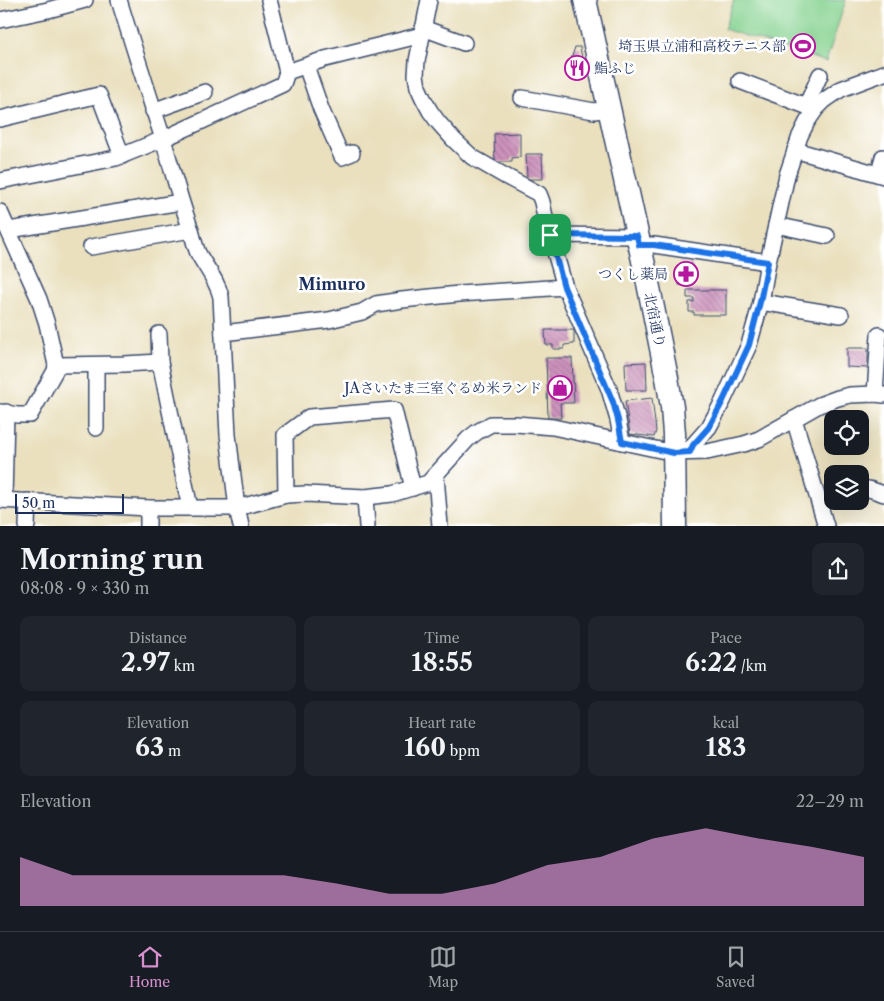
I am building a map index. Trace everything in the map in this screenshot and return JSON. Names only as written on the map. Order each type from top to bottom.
[{"type":"street","points":[[0,20],[85,0]]},
{"type":"street","points":[[119,0],[197,250],[214,277],[219,289],[228,436],[236,508],[241,526]]},
{"type":"street","points":[[0,181],[122,156],[283,84],[287,72],[269,0]]},
{"type":"street","points":[[429,0],[417,60],[416,75],[418,87],[430,111],[448,133],[472,157],[539,194],[564,287],[609,389],[622,442]]},
{"type":"street","name":"北宿通り","points":[[585,0],[667,378],[673,421],[682,453],[676,526]]},
{"type":"street","points":[[287,72],[325,59],[423,32],[464,43]]},
{"type":"street","points":[[306,66],[333,120],[342,157],[352,153]]},
{"type":"street","points":[[810,109],[841,89],[884,73]]},
{"type":"street","points":[[682,453],[693,445],[709,427],[743,360],[752,336],[786,175],[807,122],[820,75]]},
{"type":"street","points":[[740,81],[810,109]]},
{"type":"street","points":[[153,111],[205,92]]},
{"type":"street","points":[[0,119],[99,95],[122,156]]},
{"type":"street","points":[[522,98],[594,111],[610,109]]},
{"type":"street","points":[[795,150],[881,175],[883,157]]},
{"type":"street","points":[[9,230],[181,202]]},
{"type":"street","points":[[0,212],[39,299],[56,364],[51,378],[30,415],[3,412],[2,500],[148,508],[236,508],[286,495],[306,494],[365,497],[392,494],[428,483],[468,439],[491,424],[553,426],[622,442],[682,453],[712,451],[758,439],[819,405],[838,398],[850,395],[879,394],[878,334]]},
{"type":"street","points":[[776,225],[827,236]]},
{"type":"street","points":[[91,247],[191,230]]},
{"type":"street","points":[[550,235],[638,240],[654,245],[768,262]]},
{"type":"street","points":[[223,333],[329,320],[362,312],[376,304],[402,300],[564,287]]},
{"type":"street","points":[[760,302],[841,315]]},
{"type":"street","points":[[159,334],[160,362],[190,508]]},
{"type":"street","points":[[56,364],[160,362]]},
{"type":"street","points":[[96,364],[96,428]]},
{"type":"street","points":[[286,495],[285,436],[291,431],[309,417],[394,410],[413,488]]},
{"type":"street","points":[[794,419],[824,495]]},
{"type":"street","points":[[436,476],[440,526]]},
{"type":"street","points":[[869,489],[884,494]]},
{"type":"street","points":[[365,497],[367,526]]},
{"type":"street","points":[[27,526],[28,501]]},
{"type":"street","points":[[148,508],[148,526]]},
{"type":"street","points":[[826,510],[826,526]]},
{"type":"green space","name":"埼玉県立浦和高校テニス部","points":[[734,0],[846,0],[826,62],[724,29]]},
{"type":"building","points":[[575,47],[580,47],[584,68],[583,77],[567,72]]},
{"type":"building","points":[[520,133],[520,157],[512,158],[512,162],[495,162],[494,134]]},
{"type":"building","points":[[526,154],[542,154],[543,179],[527,179]]},
{"type":"building","points":[[680,263],[692,264],[692,285],[679,285]]},
{"type":"building","points":[[687,290],[726,290],[726,315],[694,315],[694,312],[689,312],[689,302],[694,302],[694,298],[687,298]]},
{"type":"building","points":[[545,330],[574,330],[574,344],[564,345],[564,349],[553,349],[553,345],[546,345]]},
{"type":"building","points":[[847,348],[868,348],[868,368],[847,367]]},
{"type":"building","points":[[546,358],[572,358],[574,403],[560,403],[561,418],[548,418]]},
{"type":"building","points":[[646,362],[647,390],[626,390],[625,363]]},
{"type":"building","points":[[652,398],[656,431],[654,437],[630,434],[625,401]]},
{"type":"place","name":"埼玉県立浦和高校テニス部","points":[[803,46]]},
{"type":"place","name":"鮨ふじ","points":[[577,68]]},
{"type":"place","name":"つくし薬局","points":[[686,274]]},
{"type":"place","name":"JAさいたま三室ぐるめ米ランド","points":[[560,388]]},
{"type":"district","name":"Mimuro","points":[[332,284]]},
{"type":"route","points":[[550,235],[637,236],[639,245],[654,245],[768,262],[752,336],[743,360],[709,427],[693,445],[690,452],[674,453],[622,442],[609,389],[564,287],[550,235]]}]
